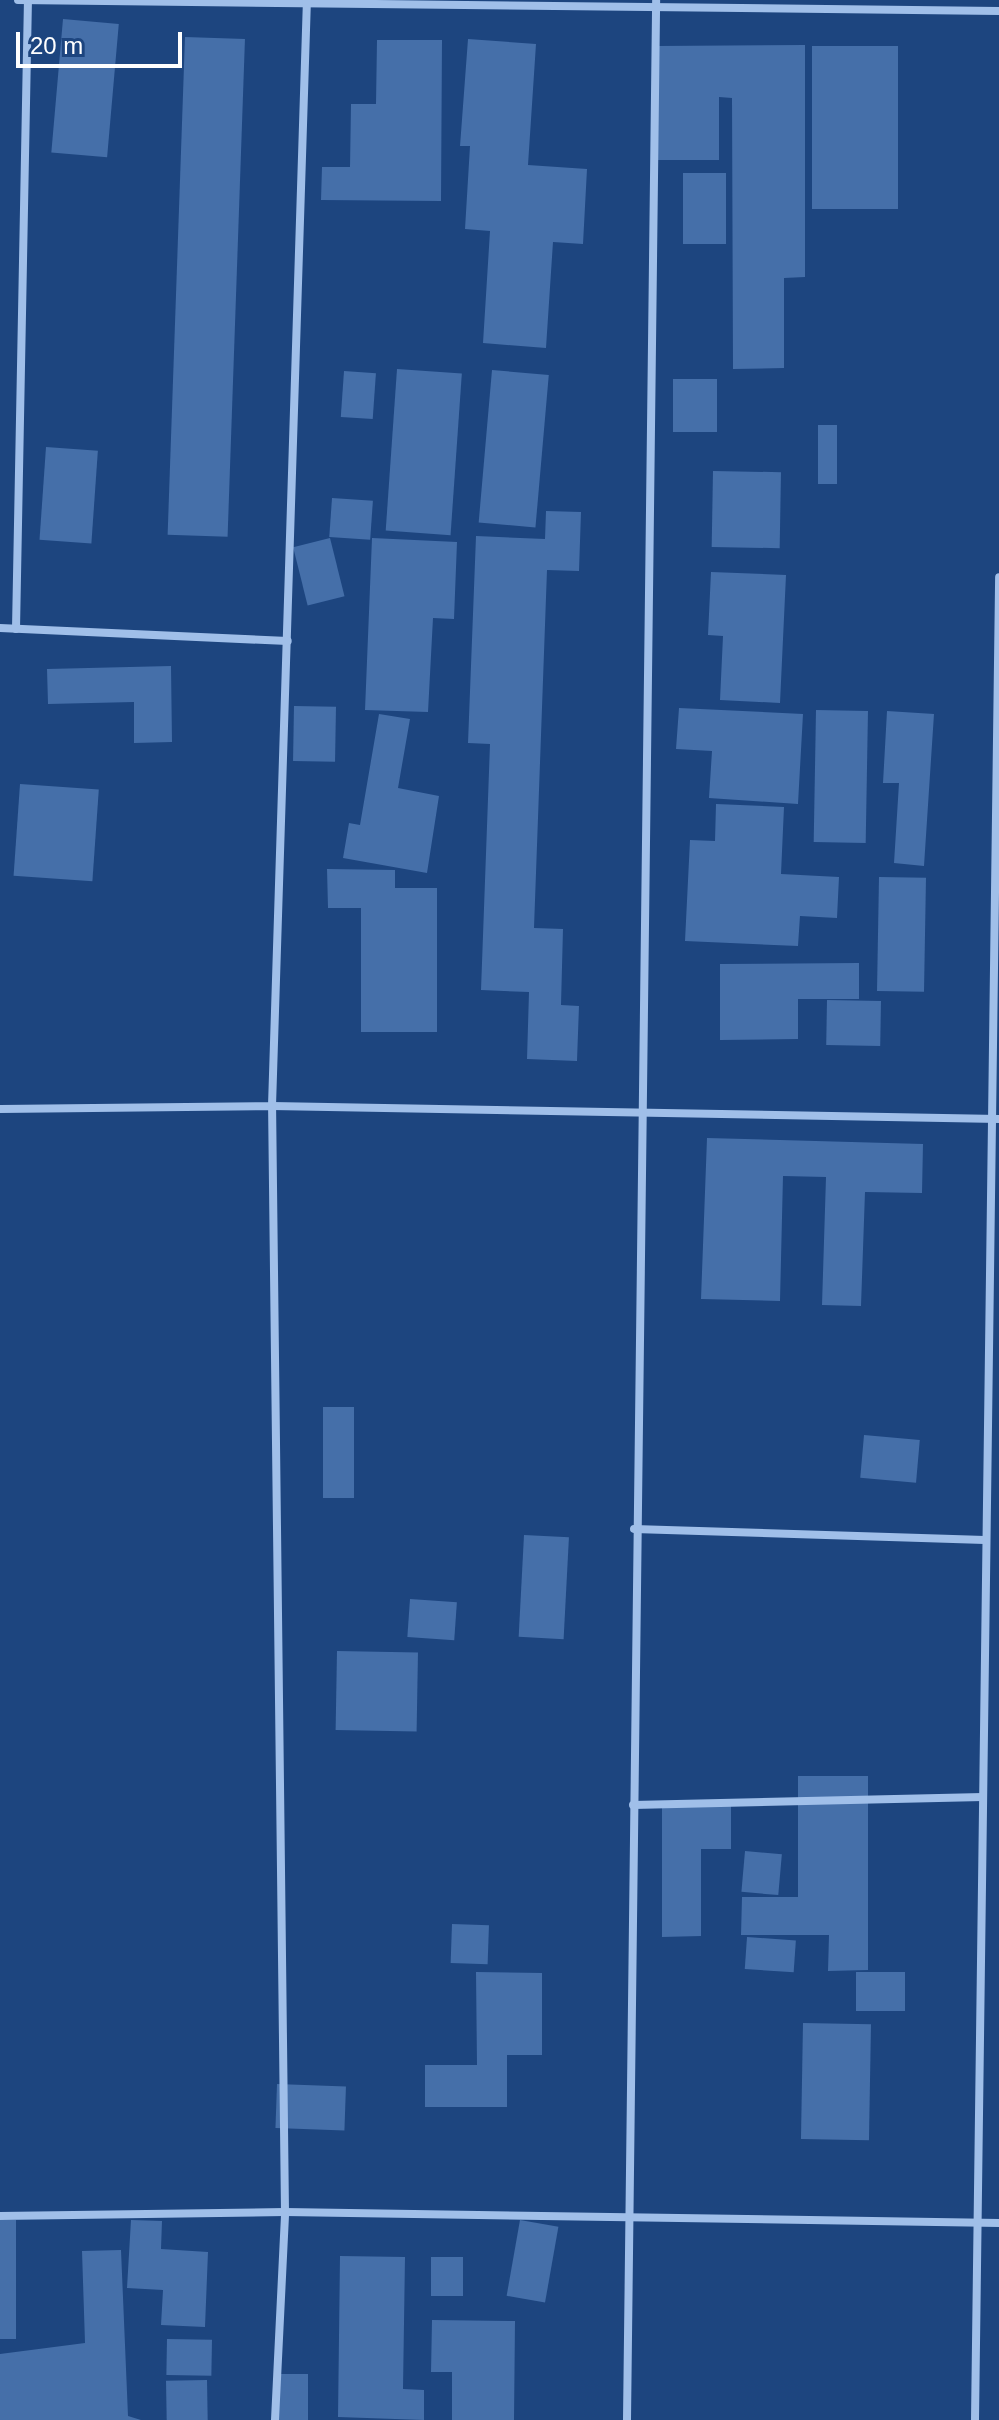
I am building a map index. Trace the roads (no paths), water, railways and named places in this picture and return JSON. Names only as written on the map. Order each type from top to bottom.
[{"type":"street","points":[[18,0],[999,11]]},
{"type":"street","points":[[16,629],[28,0]]},
{"type":"street","points":[[275,2420],[285,2212],[272,1106],[307,3]]},
{"type":"street","points":[[627,2420],[634,1529],[656,5]]},
{"type":"street","points":[[975,2420],[985,1540],[995,1119],[999,577]]},
{"type":"street","points":[[0,628],[288,641]]},
{"type":"street","points":[[0,1109],[272,1106],[995,1119]]},
{"type":"street","points":[[634,1529],[985,1540]]},
{"type":"street","points":[[633,1805],[983,1797]]},
{"type":"street","points":[[0,2216],[285,2212],[999,2223]]}]
